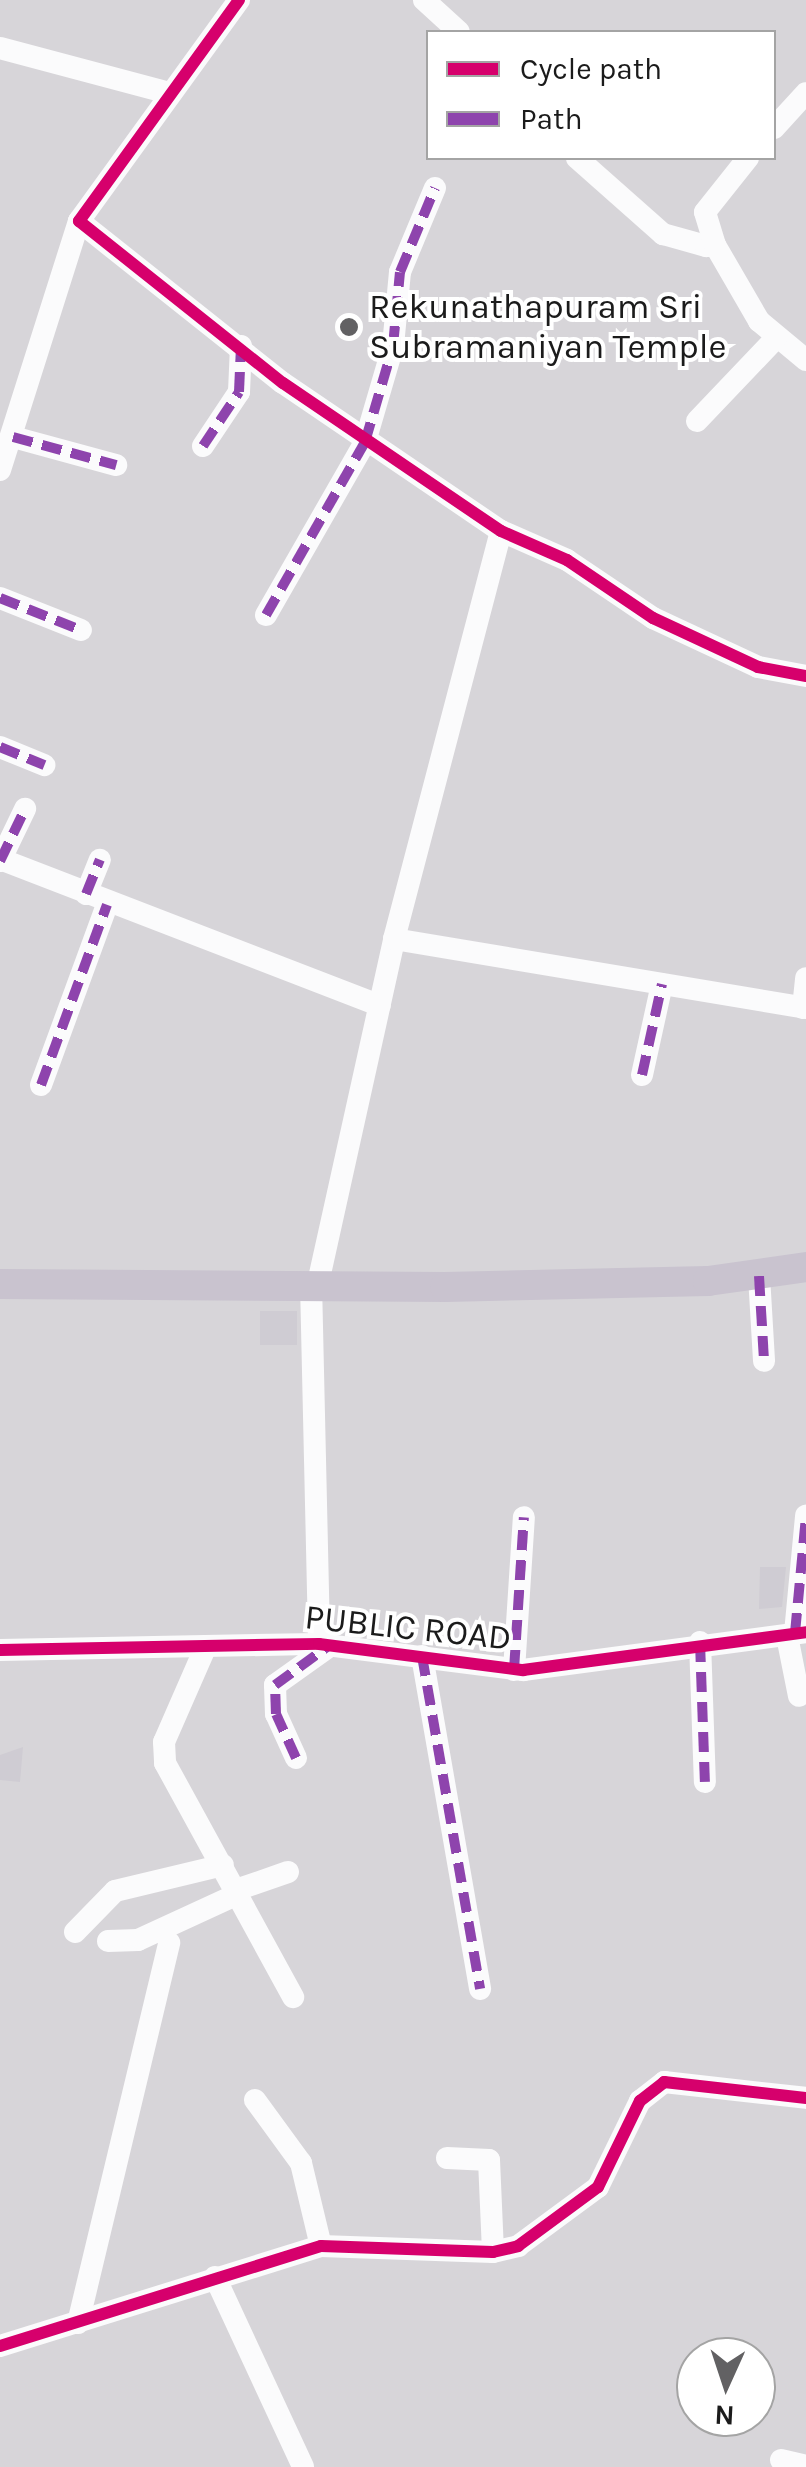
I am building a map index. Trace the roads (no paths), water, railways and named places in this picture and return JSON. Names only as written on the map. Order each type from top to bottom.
[{"type":"main road","points":[[0,1284],[759,1276],[806,1267]]},
{"type":"street","points":[[0,470],[11,418],[48,300],[80,220],[239,0]]},
{"type":"street","points":[[424,0],[457,30]]},
{"type":"street","points":[[0,48],[169,93]]},
{"type":"street","points":[[776,126],[806,92]]},
{"type":"street","points":[[579,160],[664,234],[715,245]]},
{"type":"street","points":[[746,160],[705,212],[715,245],[776,338],[806,360]]},
{"type":"street","points":[[266,615],[365,442],[394,346],[400,272],[435,188]]},
{"type":"street","points":[[80,220],[365,442],[501,531],[567,560],[653,618],[758,667],[806,676]]},
{"type":"street","points":[[697,421],[776,338]]},
{"type":"street","points":[[203,446],[239,392],[240,346]]},
{"type":"street","points":[[11,418],[116,465]]},
{"type":"street","name":"PUBLIC ROAD","points":[[325,1644],[314,1283],[394,939],[501,531]]},
{"type":"street","points":[[0,598],[81,630]]},
{"type":"street","points":[[0,747],[44,765]]},
{"type":"street","points":[[25,809],[0,859],[107,906],[380,1006]]},
{"type":"street","points":[[86,894],[100,860]]},
{"type":"street","points":[[41,1085],[107,906]]},
{"type":"street","points":[[394,939],[804,1008],[806,978]]},
{"type":"street","points":[[642,1075],[662,984]]},
{"type":"street","points":[[759,1276],[764,1361]]},
{"type":"street","points":[[791,1691],[791,1635],[806,1516]]},
{"type":"street","points":[[514,1670],[524,1517]]},
{"type":"street","name":"PUBLIC ROAD","points":[[0,1650],[325,1644],[514,1670],[700,1642],[791,1635]]},
{"type":"street","points":[[700,1642],[705,1782]]},
{"type":"street","points":[[296,1758],[276,1714],[275,1685],[325,1644]]},
{"type":"street","points":[[206,1646],[163,1752],[293,1997]]},
{"type":"street","points":[[422,1656],[480,1990]]},
{"type":"street","points":[[75,1932],[115,1890],[223,1866]]},
{"type":"street","points":[[108,1941],[138,1940],[288,1872]]},
{"type":"street","points":[[78,2323],[168,1942]]},
{"type":"street","points":[[0,2346],[321,2246],[493,2252],[547,2230],[598,2187],[653,2086],[692,2080],[806,2098]]},
{"type":"street","points":[[255,2100],[301,2164],[321,2246]]},
{"type":"street","points":[[447,2158],[489,2160],[493,2252]]},
{"type":"street","points":[[214,2277],[302,2467]]},
{"type":"street","points":[[781,2460],[806,2466]]},
{"type":"place","name":"Rekunathapuram Sri Subramaniyan Temple","points":[[349,327]]}]
